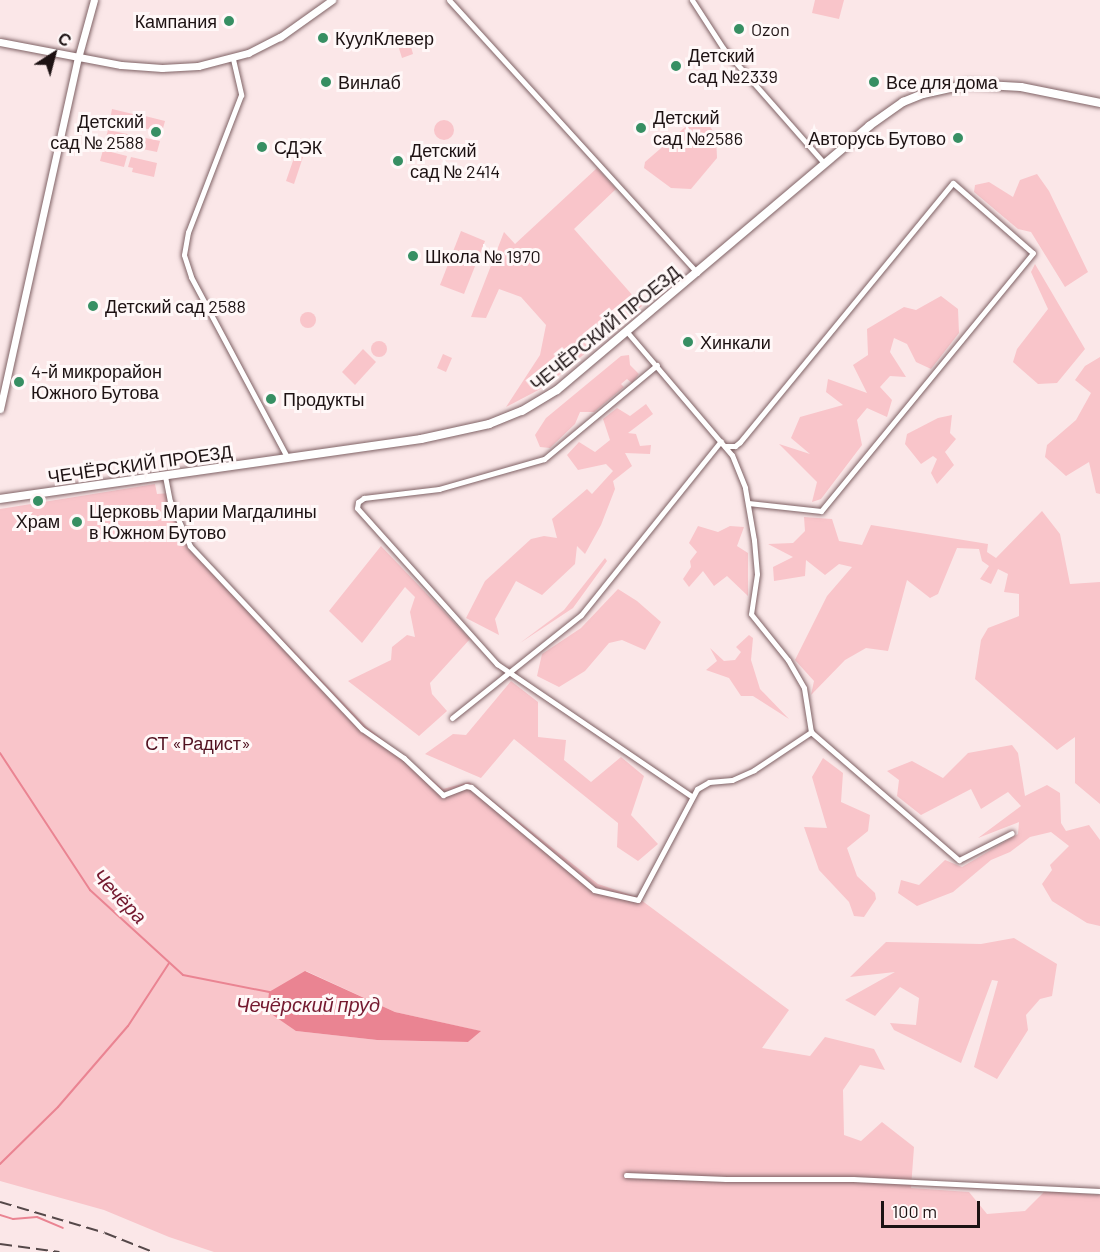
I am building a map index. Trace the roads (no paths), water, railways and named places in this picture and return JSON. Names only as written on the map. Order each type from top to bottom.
[{"type":"main road","name":"ЧЕЧЁРСКИЙ ПРОЕЗД","points":[[0,499],[287,457],[422,440],[489,424],[522,411],[557,390],[628,333],[888,111],[903,102],[946,88],[968,84],[1006,85],[1100,103]]},
{"type":"street","points":[[0,409],[78,58],[94,0]]},
{"type":"street","points":[[0,42],[78,58],[162,68],[198,66],[233,59],[280,37],[332,0]]},
{"type":"street","points":[[449,0],[697,273]]},
{"type":"street","points":[[692,0],[723,48],[825,164]]},
{"type":"street","points":[[233,59],[241,94],[188,232],[184,255],[191,277],[287,457]]},
{"type":"street","points":[[723,444],[735,446],[740,442],[953,183],[1033,253],[821,511],[748,503]]},
{"type":"street","points":[[628,333],[732,456],[745,488],[757,574],[751,614],[788,660],[804,688],[811,732],[959,860],[1012,833]]},
{"type":"street","points":[[657,366],[544,459],[439,489],[364,498],[358,502],[357,508],[497,664],[691,796]]},
{"type":"street","points":[[452,718],[581,615],[723,444]]},
{"type":"street","points":[[165,476],[170,501],[190,546],[362,729],[404,758],[443,795],[471,786],[594,890],[638,900],[691,796],[697,789],[709,782],[732,780],[754,770],[811,732]]},
{"type":"street","points":[[626,1175],[726,1179],[853,1179],[1100,1191]]},
{"type":"water","name":"Чечёрский пруд","points":[[305,971],[395,1012],[481,1031],[468,1042],[377,1040],[296,1031],[267,1011],[269,992]]},
{"type":"waterway","name":"Чечёра","points":[[0,753],[90,890],[183,975],[269,992]]},
{"type":"waterway","points":[[0,1164],[58,1107],[128,1026],[169,963]]},
{"type":"waterway","points":[[0,1215],[13,1219],[37,1217],[63,1228]]},
{"type":"railway","points":[[0,1202],[105,1233],[153,1252]]},
{"type":"railway","points":[[0,1244],[59,1252]]},
{"type":"place","name":"Кампания","points":[[229,21]]},
{"type":"place","name":"Ozon","points":[[739,29]]},
{"type":"place","name":"КуулКлевер","points":[[323,38]]},
{"type":"place","name":"Детский сад №2339","points":[[676,66]]},
{"type":"place","name":"Винлаб","points":[[326,82]]},
{"type":"place","name":"Все для дома","points":[[874,82]]},
{"type":"place","name":"Детский сад №2586","points":[[641,128]]},
{"type":"place","name":"Детский сад № 2588","points":[[156,132]]},
{"type":"place","name":"Авторусь Бутово","points":[[958,138]]},
{"type":"place","name":"СДЭК","points":[[262,147]]},
{"type":"place","name":"Детский сад № 2414","points":[[398,161]]},
{"type":"place","name":"Школа № 1970","points":[[413,256]]},
{"type":"place","name":"Детский сад 2588","points":[[93,306]]},
{"type":"place","name":"Хинкали","points":[[688,342]]},
{"type":"place","name":"4-й микрорайон Южного Бутова","points":[[19,382]]},
{"type":"place","name":"Продукты","points":[[271,399]]},
{"type":"place","name":"Храм","points":[[38,501]]},
{"type":"place","name":"Церковь Марии Магдалины в Южном Бутово","points":[[77,522]]},
{"type":"park label","name":"СТ «Радист»","points":[[198,743]]}]
